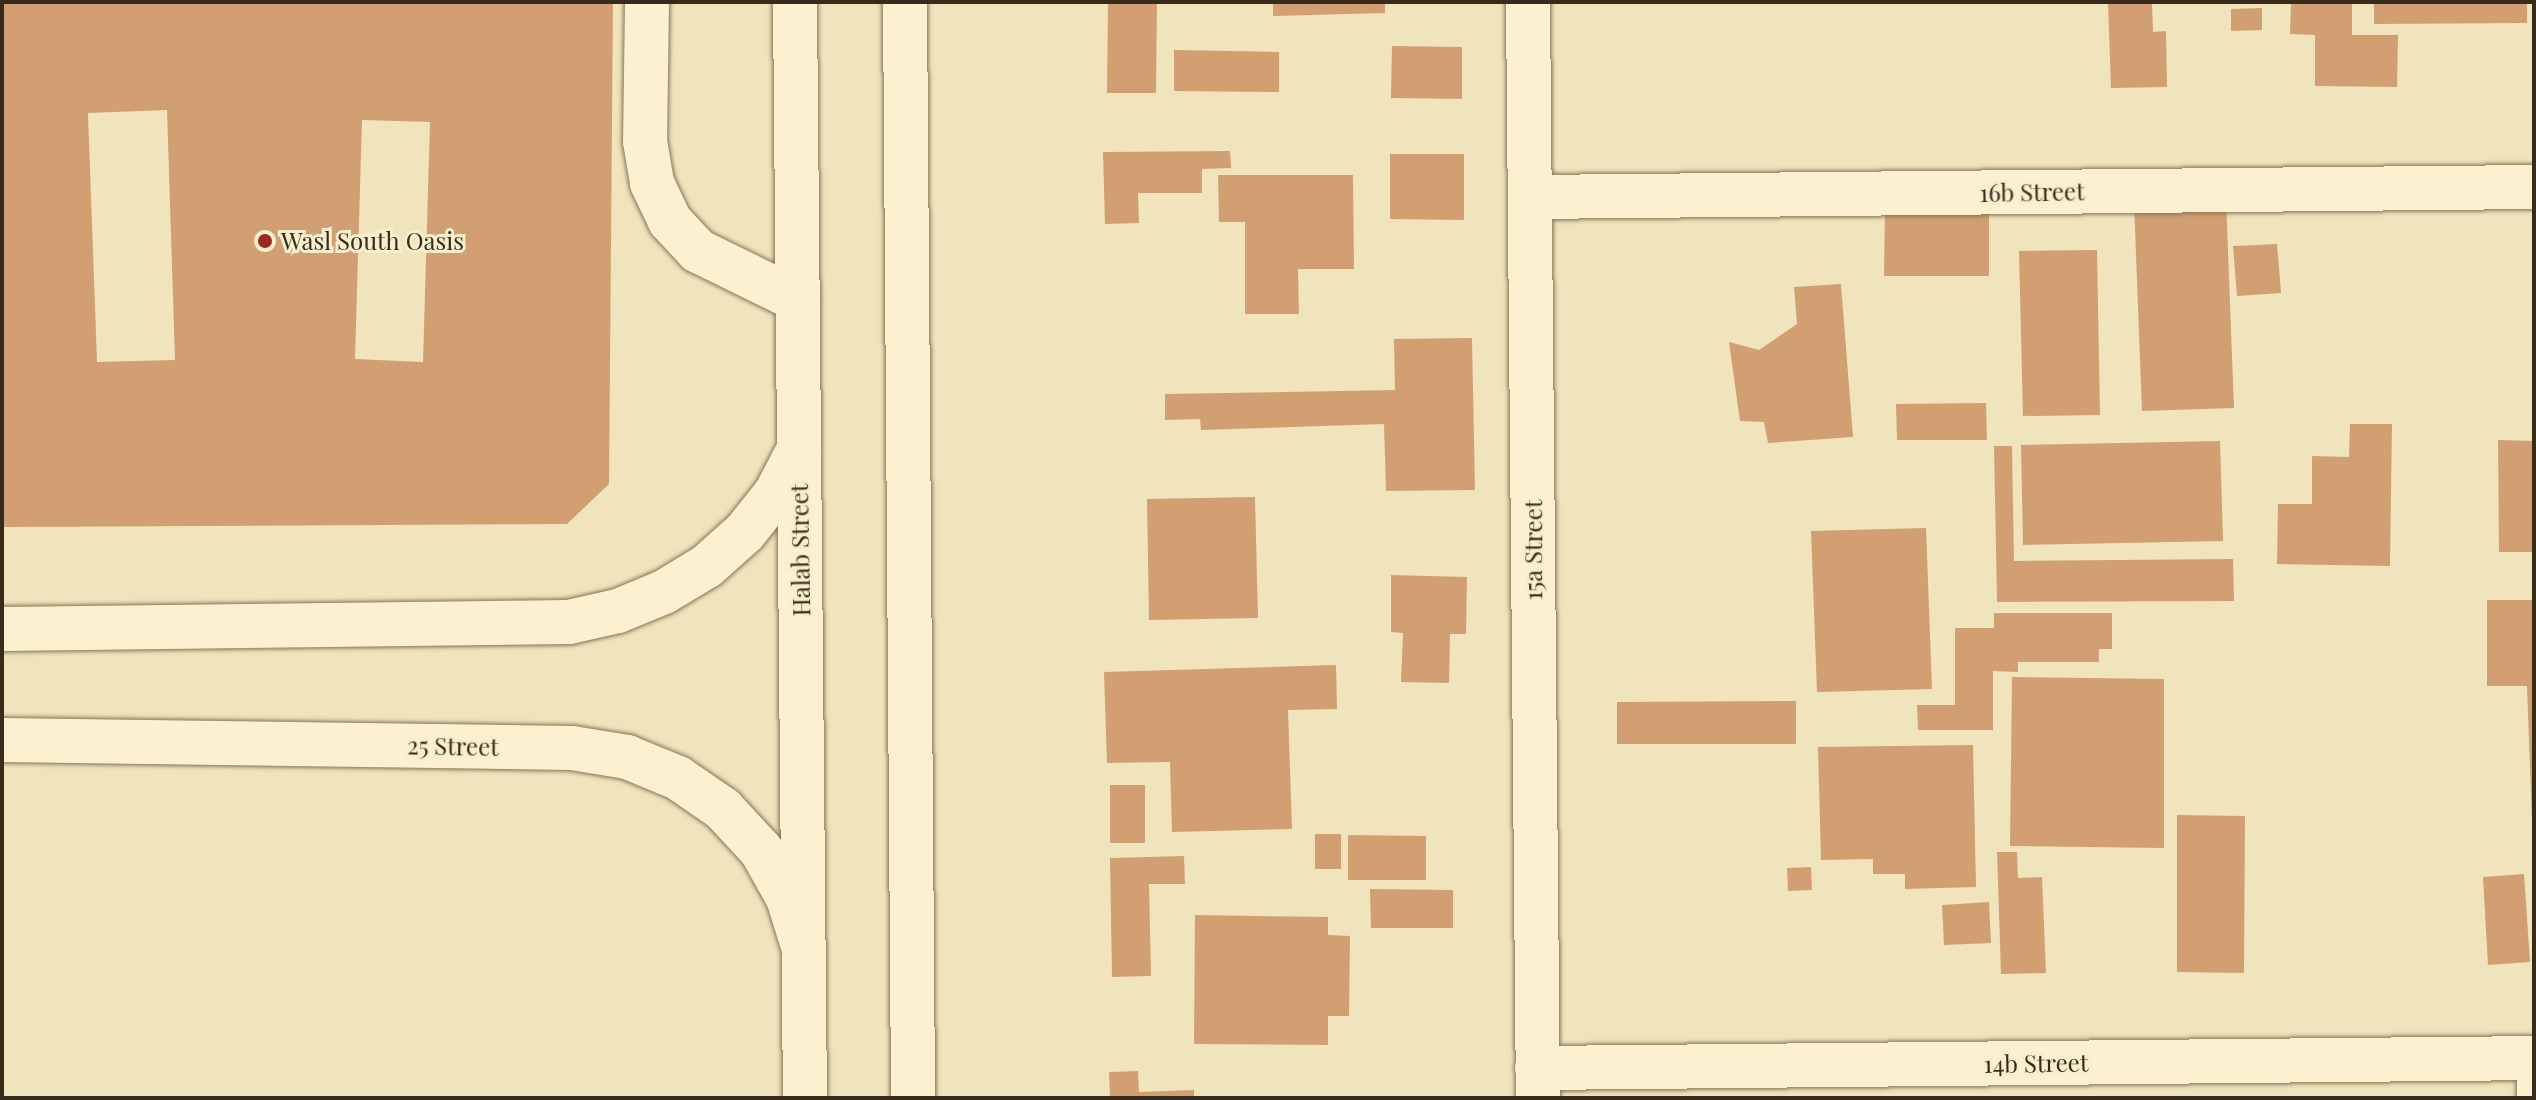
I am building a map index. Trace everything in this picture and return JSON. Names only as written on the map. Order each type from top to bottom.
[{"type":"street","points":[[647,2],[645,141],[652,183],[670,221],[698,251],[798,300]]},
{"type":"street","name":"Halab Street","points":[[795,2],[805,1098]]},
{"type":"street","points":[[905,2],[913,1098]]},
{"type":"street","name":"15a Street","points":[[1528,2],[1537,1083]]},
{"type":"street","name":"16b Street","points":[[1530,197],[2534,187]]},
{"type":"street","points":[[2,629],[569,622],[618,611],[664,592],[745,532],[776,493],[799,449]]},
{"type":"street","name":"25 Street","points":[[2,740],[572,748],[627,757],[678,778],[733,819],[761,850],[788,898],[804,951]]},
{"type":"street","name":"14b Street","points":[[1537,1083],[2532,1071]]},
{"type":"building","name":"Wasl South Oasis","points":[[2,2],[613,2],[609,484],[567,524],[2,527]],"holes":[[[167,110],[175,360],[97,362],[88,113]],[[362,120],[430,122],[423,362],[355,359]]]},
{"type":"building","points":[[1108,2],[1157,2],[1156,93],[1107,93]]},
{"type":"building","points":[[1273,2],[1385,2],[1385,13],[1273,16]]},
{"type":"building","points":[[2108,2],[2152,2],[2153,32],[2166,31],[2167,87],[2111,88]]},
{"type":"building","points":[[2291,2],[2352,2],[2352,35],[2398,35],[2397,87],[2315,86],[2315,35],[2290,34]]},
{"type":"building","points":[[2374,2],[2527,2],[2527,23],[2374,24]]},
{"type":"building","points":[[2262,8],[2262,30],[2231,31],[2231,9]]},
{"type":"building","points":[[1392,46],[1462,47],[1462,99],[1391,98]]},
{"type":"building","points":[[1174,50],[1279,52],[1279,92],[1174,91]]},
{"type":"building","points":[[1230,151],[1231,168],[1202,169],[1202,193],[1138,193],[1139,223],[1105,224],[1103,152]]},
{"type":"building","points":[[1390,154],[1464,154],[1464,220],[1390,219]]},
{"type":"building","points":[[1218,175],[1353,175],[1354,269],[1298,269],[1299,314],[1245,314],[1245,222],[1219,222]]},
{"type":"building","points":[[2226,198],[2234,408],[2142,411],[2134,202]]},
{"type":"building","points":[[1885,207],[1989,207],[1989,276],[1884,276]]},
{"type":"building","points":[[2277,244],[2281,293],[2237,296],[2233,246]]},
{"type":"building","points":[[2097,250],[2100,415],[2023,416],[2019,251]]},
{"type":"building","points":[[1841,284],[1853,437],[1768,443],[1764,422],[1740,421],[1729,342],[1759,350],[1797,324],[1794,287]]},
{"type":"building","points":[[1472,338],[1475,490],[1386,491],[1384,424],[1201,430],[1200,419],[1165,420],[1165,394],[1395,390],[1394,339]]},
{"type":"building","points":[[1986,403],[1987,440],[1897,440],[1896,404]]},
{"type":"building","points":[[2350,424],[2392,424],[2390,566],[2277,564],[2278,504],[2312,504],[2312,456],[2349,457]]},
{"type":"building","points":[[2498,440],[2534,441],[2534,552],[2499,552]]},
{"type":"building","points":[[2220,441],[2223,541],[2023,545],[2021,445]]},
{"type":"building","points":[[1994,446],[2012,446],[2014,561],[2233,559],[2234,601],[1997,602]]},
{"type":"building","points":[[1255,497],[1258,618],[1149,620],[1147,499]]},
{"type":"building","points":[[1926,528],[1932,689],[1817,692],[1811,531]]},
{"type":"building","points":[[1391,575],[1467,577],[1466,634],[1450,634],[1449,683],[1401,682],[1403,633],[1391,632]]},
{"type":"building","points":[[2487,600],[2534,600],[2534,875],[2527,686],[2487,686]]},
{"type":"building","points":[[1994,613],[2112,613],[2112,649],[2099,649],[2099,662],[2018,662],[2018,672],[1993,671],[1993,730],[1918,730],[1917,705],[1955,705],[1955,628],[1994,628]]},
{"type":"building","points":[[1336,665],[1337,709],[1288,710],[1292,829],[1172,832],[1170,762],[1107,763],[1104,672]]},
{"type":"building","points":[[2012,677],[2164,679],[2164,848],[2010,846]]},
{"type":"building","points":[[1796,701],[1796,744],[1617,744],[1617,702]]},
{"type":"building","points":[[1973,745],[1976,887],[1905,889],[1905,874],[1873,874],[1873,859],[1821,860],[1818,747]]},
{"type":"building","points":[[1110,785],[1145,785],[1145,843],[1110,843]]},
{"type":"building","points":[[2177,815],[2245,816],[2244,973],[2177,972]]},
{"type":"building","points":[[1315,834],[1341,834],[1341,869],[1315,869]]},
{"type":"building","points":[[1348,835],[1426,836],[1426,880],[1348,880]]},
{"type":"building","points":[[1997,852],[2017,852],[2018,878],[2042,877],[2046,973],[2001,974]]},
{"type":"building","points":[[1184,856],[1185,884],[1149,884],[1151,976],[1112,977],[1110,858]]},
{"type":"building","points":[[1811,867],[1812,890],[1788,891],[1787,868]]},
{"type":"building","points":[[2524,874],[2530,962],[2488,965],[2483,877]]},
{"type":"building","points":[[1370,889],[1453,890],[1453,928],[1371,928]]},
{"type":"building","points":[[1989,902],[1991,943],[1944,945],[1942,905]]},
{"type":"building","points":[[1195,915],[1328,917],[1328,935],[1350,936],[1349,1016],[1328,1016],[1328,1045],[1194,1044]]},
{"type":"building","points":[[1138,1071],[1139,1092],[1194,1090],[1194,1098],[1110,1098],[1109,1072]]},
{"type":"place","name":"Wasl South Oasis","points":[[265,241]]}]
